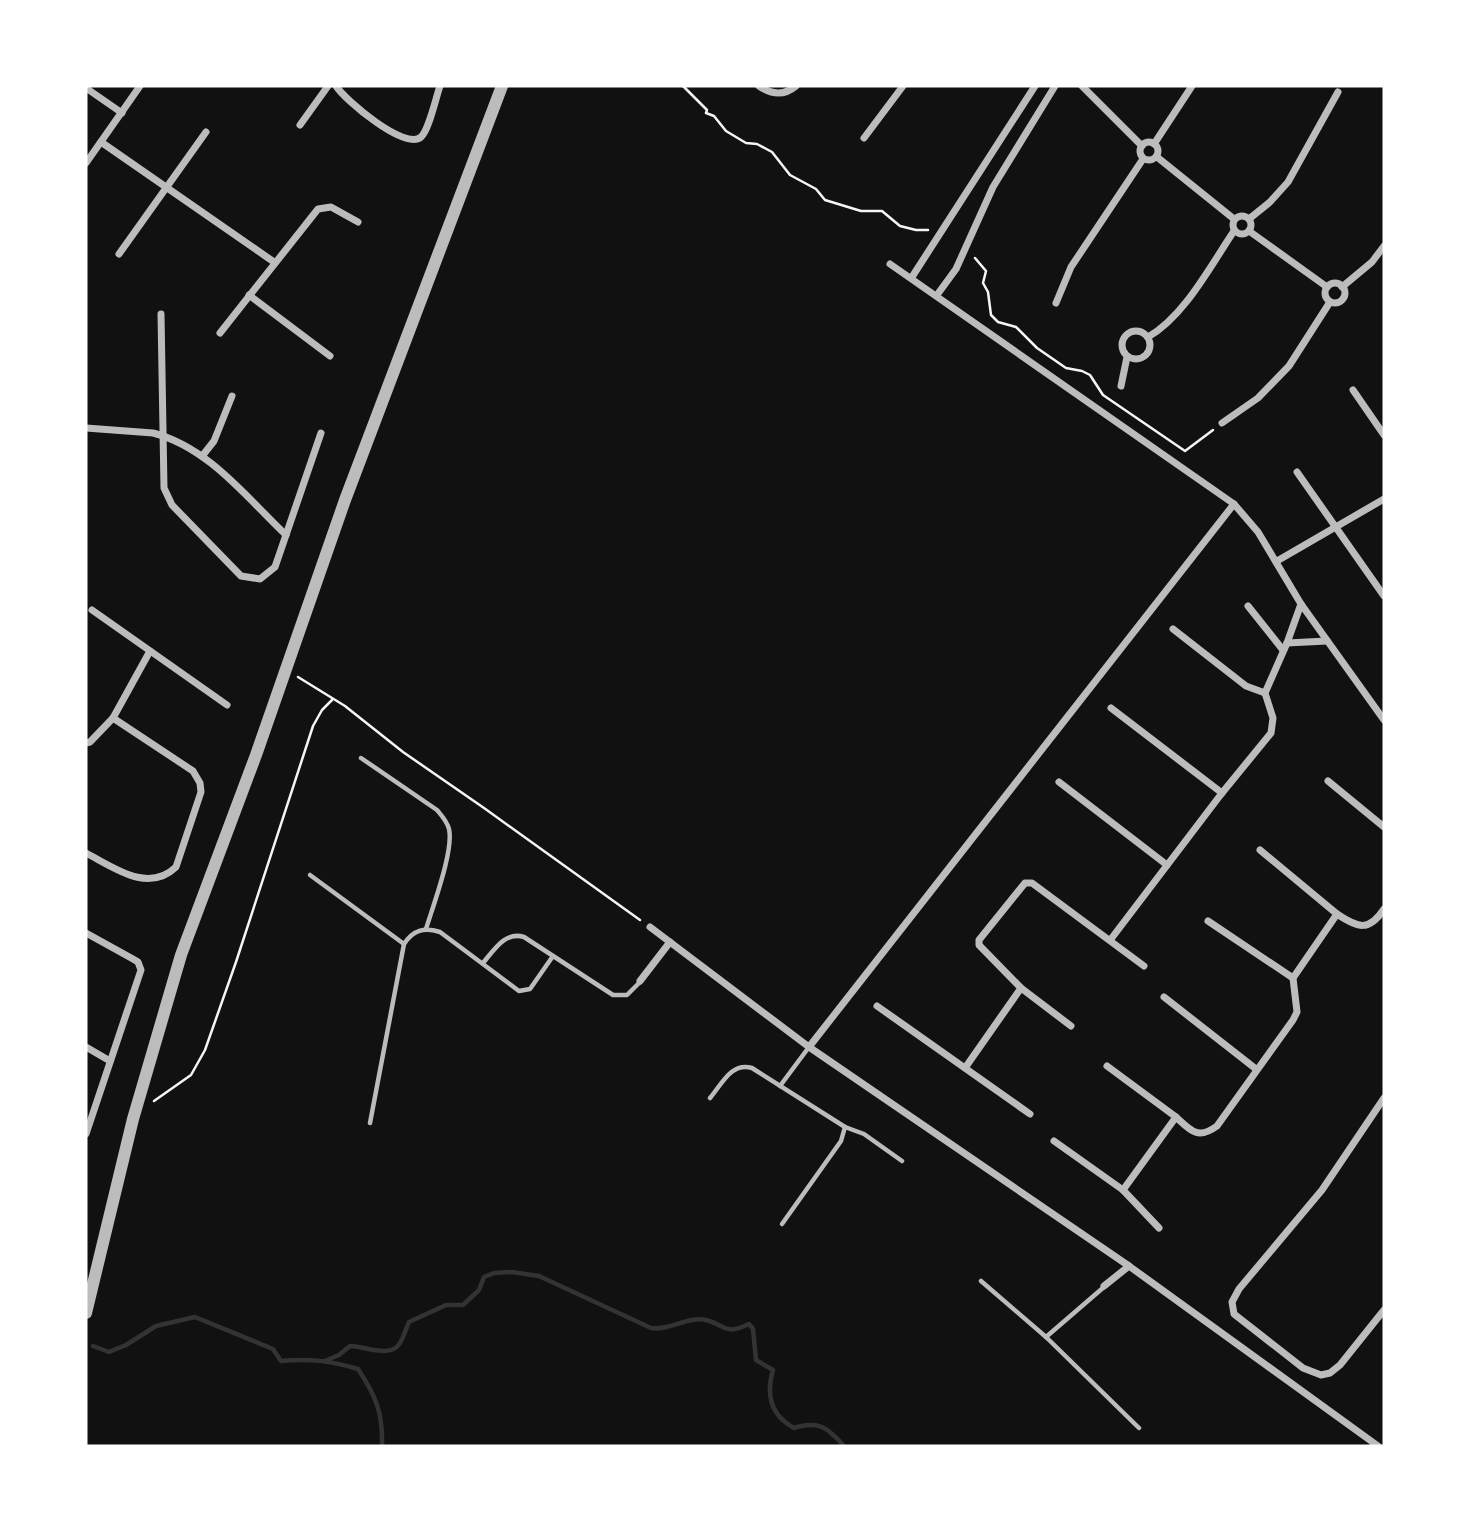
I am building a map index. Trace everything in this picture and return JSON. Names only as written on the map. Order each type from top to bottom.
[{"type":"street","points":[[86,163],[140,86]]},
{"type":"street","points":[[300,125],[328,86]]},
{"type":"street","points":[[336,86],[342,95],[394,135],[410,141],[416,140],[424,133],[440,86]]},
{"type":"street","points":[[86,1313],[133,1119],[181,956],[345,500],[502,86]]},
{"type":"street","points":[[759,86],[781,94],[796,86]]},
{"type":"street","points":[[864,138],[903,86]]},
{"type":"street","points":[[912,277],[1035,86]]},
{"type":"street","points":[[937,295],[956,269],[993,187],[1055,86]]},
{"type":"street","points":[[1082,86],[1142,146]]},
{"type":"street","points":[[1154,144],[1192,86]]},
{"type":"street","points":[[86,88],[122,113]]},
{"type":"street","points":[[1249,219],[1270,202],[1288,182],[1338,92]]},
{"type":"street","points":[[119,254],[206,132]]},
{"type":"street","points":[[101,142],[274,262]]},
{"type":"street","points":[[1142,146],[1145,143],[1154,144]]},
{"type":"street","points":[[1154,144],[1157,157]]},
{"type":"street","points":[[1142,146],[1143,159]]},
{"type":"street","points":[[1143,159],[1157,157]]},
{"type":"street","points":[[1157,157],[1234,219]]},
{"type":"street","points":[[1056,303],[1071,267],[1143,159]]},
{"type":"street","points":[[220,333],[318,209],[331,207],[358,222]]},
{"type":"street","points":[[1147,337],[1166,325],[1199,283],[1234,231],[1234,219],[1242,215],[1249,219],[1249,231]]},
{"type":"street","points":[[1234,231],[1241,234],[1249,231]]},
{"type":"street","points":[[1249,231],[1327,287]]},
{"type":"street","points":[[1342,287],[1372,262],[1384,246]]},
{"type":"street","points":[[890,264],[1234,504],[1258,532],[1301,604],[1384,720]]},
{"type":"street","points":[[1335,283],[1344,291],[1342,300],[1330,302],[1325,295],[1327,287],[1335,283]]},
{"type":"street","points":[[249,295],[330,356]]},
{"type":"street","points":[[1222,423],[1258,398],[1289,366],[1330,302]]},
{"type":"street","points":[[162,314],[164,488],[172,505],[242,576],[260,579],[275,567],[321,433]]},
{"type":"street","points":[[1121,386],[1127,357],[1122,348],[1124,337],[1128,333],[1139,331],[1147,337],[1149,348],[1143,357],[1127,357]]},
{"type":"street","points":[[1353,390],[1384,435]]},
{"type":"street","points":[[203,455],[214,441],[232,396]]},
{"type":"street","points":[[86,428],[163,435],[203,455],[286,536]]},
{"type":"street","points":[[1297,472],[1384,596]]},
{"type":"street","points":[[1277,561],[1384,499]]},
{"type":"street","points":[[809,1047],[1234,504]]},
{"type":"street","points":[[1111,939],[1271,733],[1273,718],[1265,693],[1301,604]]},
{"type":"street","points":[[1248,606],[1285,647]]},
{"type":"street","points":[[92,610],[227,705]]},
{"type":"street","points":[[1173,629],[1246,686],[1265,693]]},
{"type":"street","points":[[1285,647],[1327,641]]},
{"type":"street","points":[[86,743],[113,718],[150,651]]},
{"type":"street","points":[[1111,708],[1222,793]]},
{"type":"street","points":[[86,853],[132,877],[144,879],[168,874],[176,867],[201,792],[200,783],[193,771],[113,718]]},
{"type":"street","points":[[1059,782],[1167,865]]},
{"type":"street","points":[[1328,782],[1384,827]]},
{"type":"street","points":[[1260,850],[1337,914],[1359,925],[1369,925],[1377,920],[1384,909]]},
{"type":"street","points":[[1071,1027],[1021,988],[979,945],[979,940],[1025,883],[1032,883],[1144,966]]},
{"type":"street","points":[[1107,1066],[1190,1130],[1208,1133],[1217,1126],[1297,1012],[1293,978],[1337,914]]},
{"type":"street","points":[[1208,921],[1293,978]]},
{"type":"street","points":[[650,927],[809,1047],[1129,1266],[1378,1446]]},
{"type":"street","points":[[86,933],[133,959],[141,970],[86,1134]]},
{"type":"street","points":[[640,981],[670,942]]},
{"type":"street","points":[[965,1068],[1021,988]]},
{"type":"street","points":[[1164,997],[1256,1069]]},
{"type":"street","points":[[877,1006],[1030,1114]]},
{"type":"street","points":[[86,1047],[110,1061]]},
{"type":"street","points":[[1384,1098],[1322,1190],[1239,1289],[1232,1302],[1234,1314],[1303,1368],[1321,1376],[1340,1365],[1384,1310]]},
{"type":"street","points":[[1123,1190],[1176,1117]]},
{"type":"street","points":[[1054,1141],[1123,1190],[1159,1228]]},
{"type":"street","points":[[1104,1286],[1129,1266]]},
{"type":"lane","points":[[361,758],[437,810],[445,819],[449,830],[447,853],[426,929]]},
{"type":"lane","points":[[310,875],[404,944]]},
{"type":"lane","points":[[370,1123],[404,944],[415,932],[426,929],[440,932],[519,991],[530,989],[554,956]]},
{"type":"lane","points":[[483,963],[504,939],[517,935],[613,995],[627,995],[640,981]]},
{"type":"lane","points":[[780,1086],[809,1047]]},
{"type":"lane","points":[[710,1098],[732,1070],[738,1067],[752,1068],[845,1127],[864,1134],[902,1161]]},
{"type":"lane","points":[[782,1224],[841,1141],[845,1127]]},
{"type":"lane","points":[[981,1281],[1046,1337],[1139,1428]]},
{"type":"lane","points":[[1046,1337],[1104,1286]]},
{"type":"path","points":[[683,86],[726,131],[746,143],[772,152],[790,175],[816,189],[825,200],[861,211],[882,211],[900,226],[942,233]]},
{"type":"path","points":[[966,248],[986,271],[983,283],[988,292],[991,315],[998,322],[1016,327],[1037,348],[1066,368],[1090,375],[1103,395],[1147,427],[1185,451],[1222,423]]},
{"type":"path","points":[[286,669],[345,706],[402,752],[650,927]]},
{"type":"path","points":[[152,1102],[191,1075],[205,1049],[313,726],[322,710],[332,700]]},
{"type":"waterway","points":[[325,1361],[350,1346],[384,1351],[396,1348],[409,1322],[446,1305],[463,1305],[479,1290],[484,1277],[494,1273],[512,1272],[539,1276],[651,1328],[699,1319],[730,1329],[749,1324],[753,1329],[756,1360],[773,1370],[770,1395],[780,1417],[794,1428],[810,1425],[822,1427],[844,1446]]},
{"type":"waterway","points":[[93,1346],[109,1352],[126,1345],[156,1326],[195,1317],[273,1349],[281,1361],[320,1361],[358,1369],[377,1405],[382,1446]]}]
